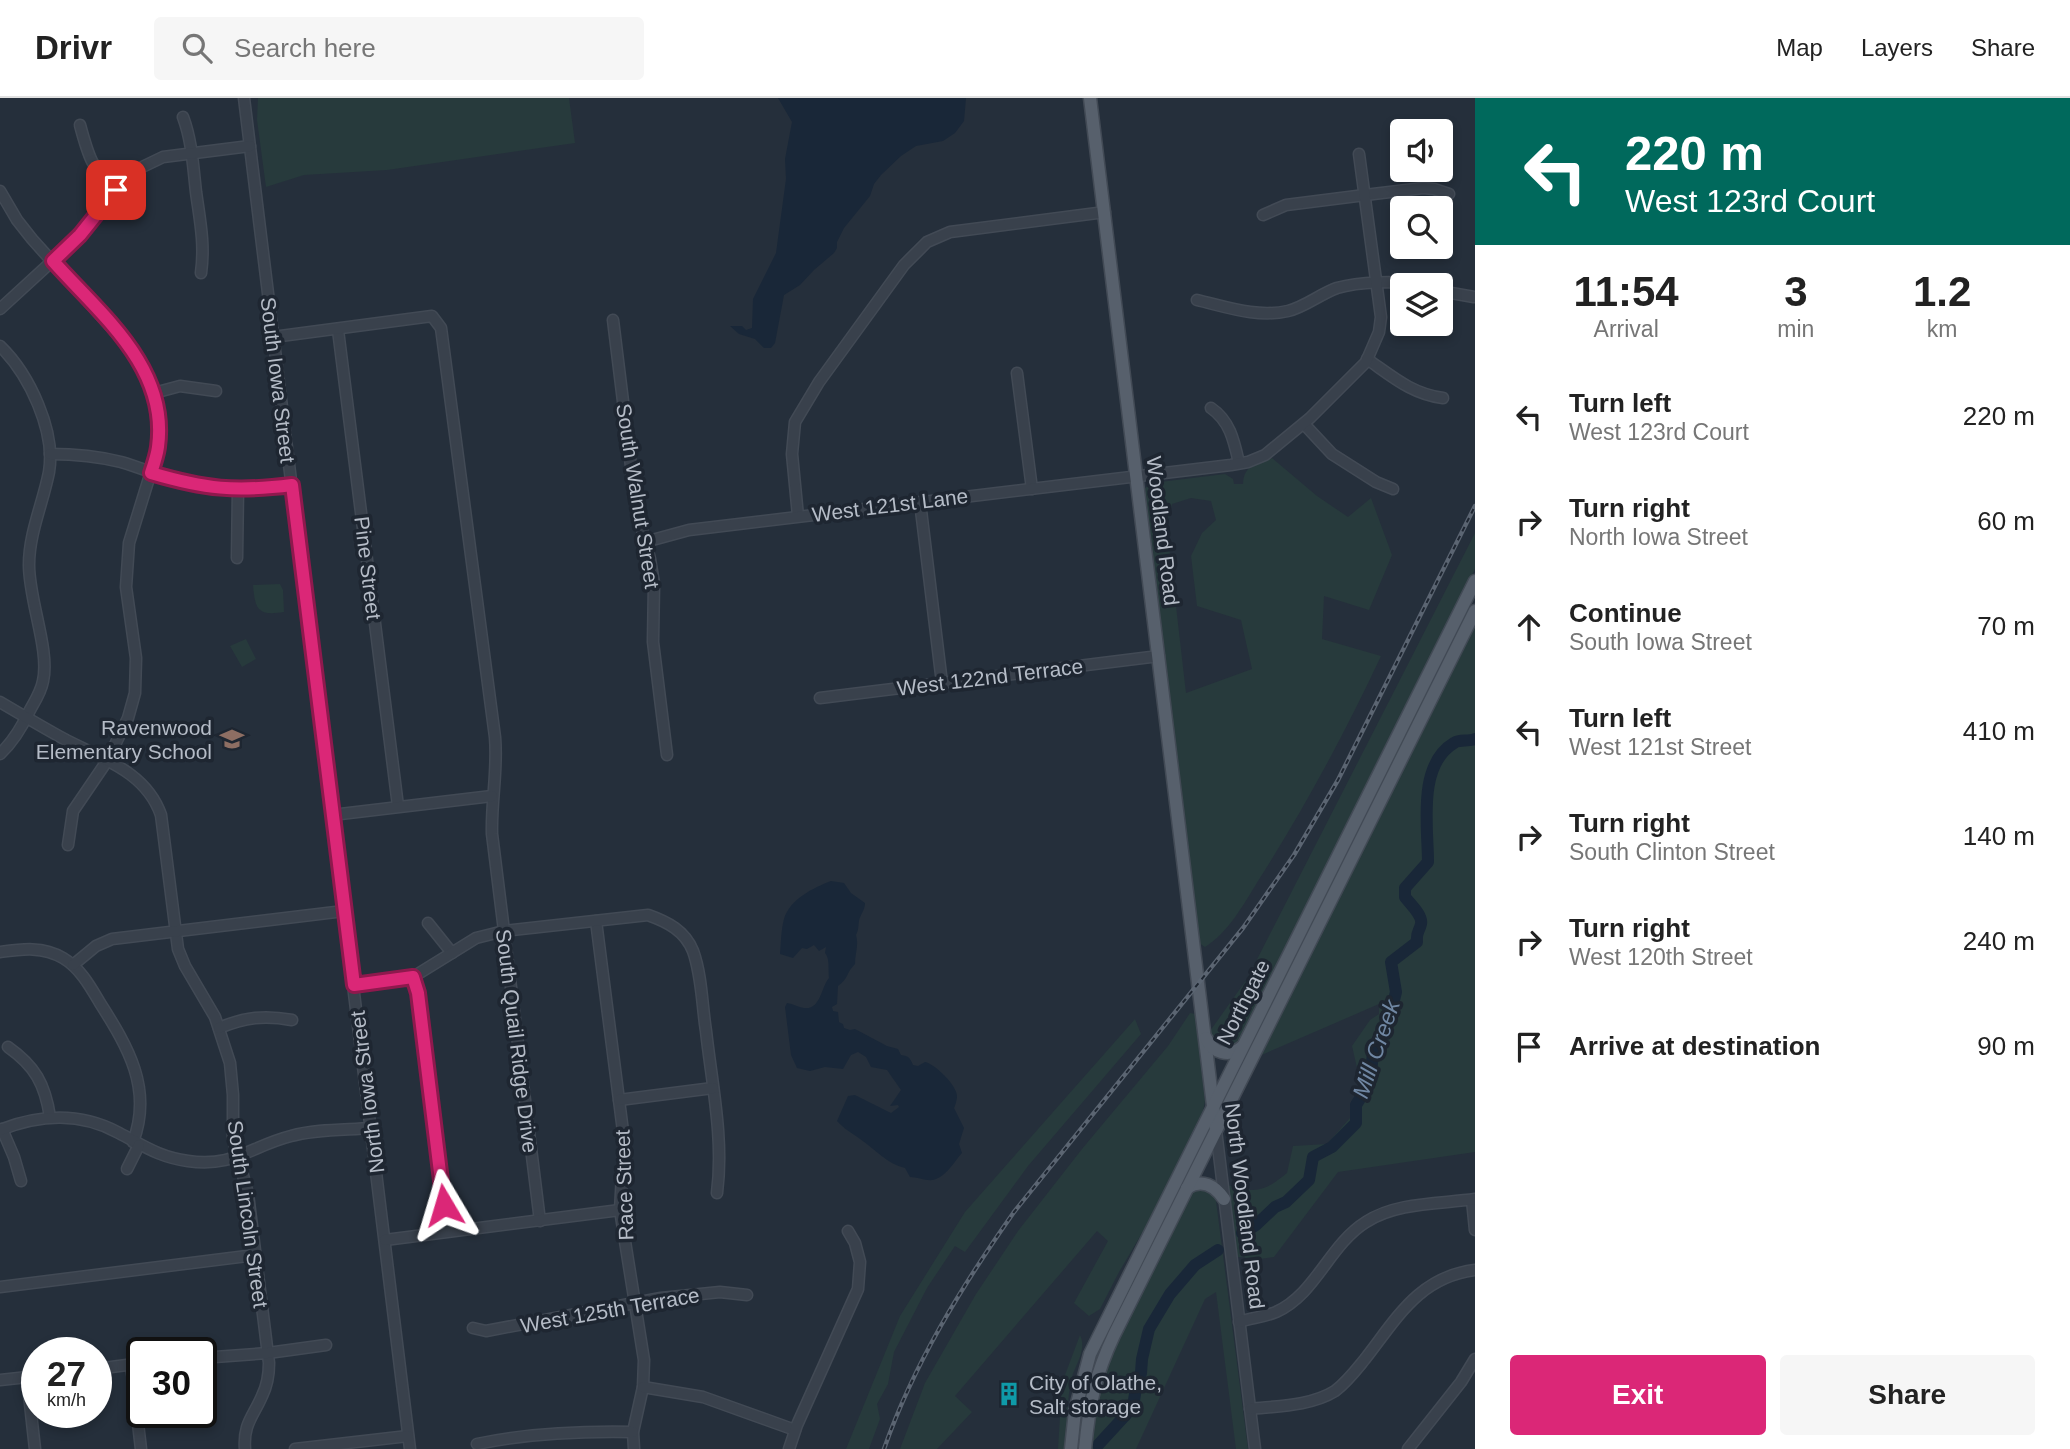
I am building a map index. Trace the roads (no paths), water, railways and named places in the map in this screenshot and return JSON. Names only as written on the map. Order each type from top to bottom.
[{"type":"main road","name":"Woodland Road","points":[[1090,98],[1196,968]]},
{"type":"main road","name":"Northgate","points":[[1071,1449],[1075,1411],[1090,1354],[1475,581]]},
{"type":"main road","name":"Northgate","points":[[1085,1449],[1089,1411],[1102,1360],[1475,611]]},
{"type":"main road","name":"North Woodland Road","points":[[1196,968],[1216,1130]]},
{"type":"main road","points":[[1205,1035],[1211,1047],[1220,1052],[1231,1053],[1242,1047]]},
{"type":"main road","points":[[1187,1188],[1197,1183],[1208,1184],[1224,1199]]},
{"type":"street","name":"South Iowa Street","points":[[244,98],[344,911]]},
{"type":"street","points":[[183,117],[192,153],[204,252],[201,273]]},
{"type":"street","points":[[80,125],[97,173],[116,190]]},
{"type":"street","points":[[0,309],[80,235],[136,170],[163,158],[250,146]]},
{"type":"street","points":[[1359,154],[1381,317],[1379,332],[1367,359],[1412,390],[1443,398]]},
{"type":"street","points":[[1263,215],[1286,205],[1423,188],[1449,194]]},
{"type":"street","points":[[0,191],[17,220],[135,354],[144,368],[154,393],[159,439],[126,565],[126,587],[136,658],[135,692],[128,718],[107,761],[73,811],[68,845]]},
{"type":"street","points":[[798,516],[792,454],[795,422],[819,382],[917,251],[937,236],[950,232],[1105,212]]},
{"type":"street","points":[[1197,300],[1250,313],[1277,312],[1290,310],[1337,288],[1390,283]]},
{"type":"street","points":[[1453,294],[1474,297]]},
{"type":"street","name":"South Quail Ridge Drive","points":[[338,330],[432,316],[441,328],[495,737],[496,771],[492,796],[495,861],[540,1221]]},
{"type":"street","name":"South Walnut Street","points":[[613,320],[636,506],[654,583],[653,642],[667,755]]},
{"type":"street","points":[[273,337],[338,330]]},
{"type":"street","name":"Pine Street","points":[[338,330],[398,806]]},
{"type":"street","points":[[0,346],[19,369],[34,398],[42,416],[50,454],[46,485],[29,551],[30,588],[45,671],[40,692],[27,716],[13,741],[0,754]]},
{"type":"street","name":"West 121st Lane","points":[[645,542],[689,530],[1239,463],[1265,455],[1304,424],[1367,359]]},
{"type":"street","points":[[1017,373],[1032,489]]},
{"type":"street","points":[[154,393],[180,386],[216,390]]},
{"type":"street","points":[[1211,408],[1220,414],[1226,423],[1239,463]]},
{"type":"street","points":[[1304,424],[1332,454],[1376,482],[1393,489]]},
{"type":"street","points":[[50,454],[90,456],[194,485],[238,489],[292,485]]},
{"type":"street","points":[[237,558],[238,489]]},
{"type":"street","points":[[920,502],[942,683]]},
{"type":"street","name":"West 122nd Terrace","points":[[820,698],[1159,656]]},
{"type":"street","name":"South Lincoln Street","points":[[0,702],[124,769],[138,779],[157,802],[164,825],[181,959],[211,1008],[226,1046],[233,1081],[232,1128],[248,1194],[269,1363],[266,1385],[245,1429],[245,1449]]},
{"type":"street","points":[[332,815],[492,796]]},
{"type":"street","points":[[73,965],[104,942],[126,937],[344,911]]},
{"type":"street","name":"North Iowa Street","points":[[344,911],[410,1449]]},
{"type":"street","points":[[354,985],[413,977],[476,938],[504,931],[649,915],[663,920],[679,930],[693,951],[699,980],[719,1144],[717,1193]]},
{"type":"street","name":"Race Street","points":[[596,921],[624,1150],[621,1210],[644,1360],[643,1387],[633,1432],[634,1449]]},
{"type":"street","points":[[428,923],[452,953]]},
{"type":"street","points":[[0,952],[38,949],[73,965],[86,980],[124,1042],[138,1082],[141,1106],[136,1144],[127,1169]]},
{"type":"street","points":[[413,977],[418,993],[447,1231]]},
{"type":"street","points":[[219,1028],[254,1017],[271,1016],[292,1020]]},
{"type":"street","points":[[8,1047],[28,1063],[43,1084],[50,1117]]},
{"type":"street","points":[[619,1100],[713,1088]]},
{"type":"street","points":[[21,1181],[1,1129],[50,1117],[75,1117],[94,1122],[169,1158],[197,1163],[213,1163],[237,1157],[295,1135],[371,1128]]},
{"type":"street","name":"North Woodland Road","points":[[1216,1130],[1255,1449]]},
{"type":"street","points":[[1240,1322],[1265,1316],[1288,1306],[1298,1298],[1354,1230],[1378,1215],[1394,1209],[1473,1200],[1475,1230]]},
{"type":"street","points":[[385,1240],[621,1210]]},
{"type":"street","points":[[789,1449],[830,1347],[858,1289],[860,1262],[855,1243],[848,1231]]},
{"type":"street","points":[[0,1287],[255,1255]]},
{"type":"street","points":[[1250,1409],[1304,1402],[1335,1391],[1351,1376],[1413,1298],[1452,1274],[1475,1270]]},
{"type":"street","name":"West 125th Terrace","points":[[473,1328],[486,1331],[701,1293],[747,1295]]},
{"type":"street","points":[[217,1357],[326,1345]]},
{"type":"street","points":[[1408,1449],[1461,1382],[1475,1359]]},
{"type":"street","points":[[0,1380],[21,1378]]},
{"type":"street","points":[[643,1387],[704,1397],[795,1430]]},
{"type":"street","points":[[34,1428],[35,1449]]},
{"type":"street","points":[[140,1428],[141,1449]]},
{"type":"street","points":[[477,1444],[576,1431],[633,1432]]},
{"type":"street","points":[[295,1449],[343,1446],[408,1436]]},
{"type":"water","points":[[778,98],[966,98],[964,121],[955,133],[943,141],[916,146],[901,156],[874,184],[870,196],[844,228],[834,253],[800,285],[784,295],[775,343],[771,348],[764,348],[755,339],[739,334],[730,326],[742,326],[746,330],[752,328],[753,299],[776,253],[786,179],[785,159],[792,122]]},
{"type":"water","points":[[831,881],[844,883],[851,893],[865,903],[856,935],[855,964],[838,986],[837,1004],[832,1007],[833,1011],[838,1012],[839,1022],[844,1028],[855,1029],[898,1049],[913,1065],[918,1066],[925,1062],[929,1064],[945,1076],[956,1092],[954,1108],[964,1128],[959,1144],[962,1153],[946,1173],[933,1180],[910,1177],[905,1168],[887,1160],[837,1121],[848,1096],[855,1095],[891,1113],[899,1107],[890,1106],[901,1090],[887,1070],[871,1067],[866,1057],[858,1052],[851,1055],[843,1069],[825,1067],[810,1071],[797,1068],[791,1055],[785,1007],[787,1003],[810,1008],[817,1002],[829,978],[828,958],[826,947],[819,951],[814,945],[807,949],[802,948],[793,958],[780,954],[783,923],[787,912],[797,900]]},
{"type":"waterway","name":"Mill Creek","points":[[1242,1233],[1256,1225],[1275,1207],[1286,1202],[1309,1180],[1313,1157],[1332,1147],[1356,1123],[1356,1105],[1370,1083],[1373,1053],[1391,1012],[1396,992],[1391,962],[1417,942],[1421,924],[1418,913],[1405,897],[1405,888],[1428,862],[1427,798],[1434,766],[1442,753],[1456,742],[1475,739]]},
{"type":"waterway","name":"Mill Creek","points":[[1098,1445],[1133,1407],[1149,1329],[1170,1294],[1195,1265],[1218,1250]]},
{"type":"railway","points":[[884,1449],[910,1386],[941,1326],[1014,1212],[1243,928],[1294,855],[1338,780],[1475,506]]},
{"type":"place","name":"Ravenwood Elementary School","points":[[232,739]]},
{"type":"place","name":"City of Olathe, Salt storage","points":[[1009,1394]]}]
